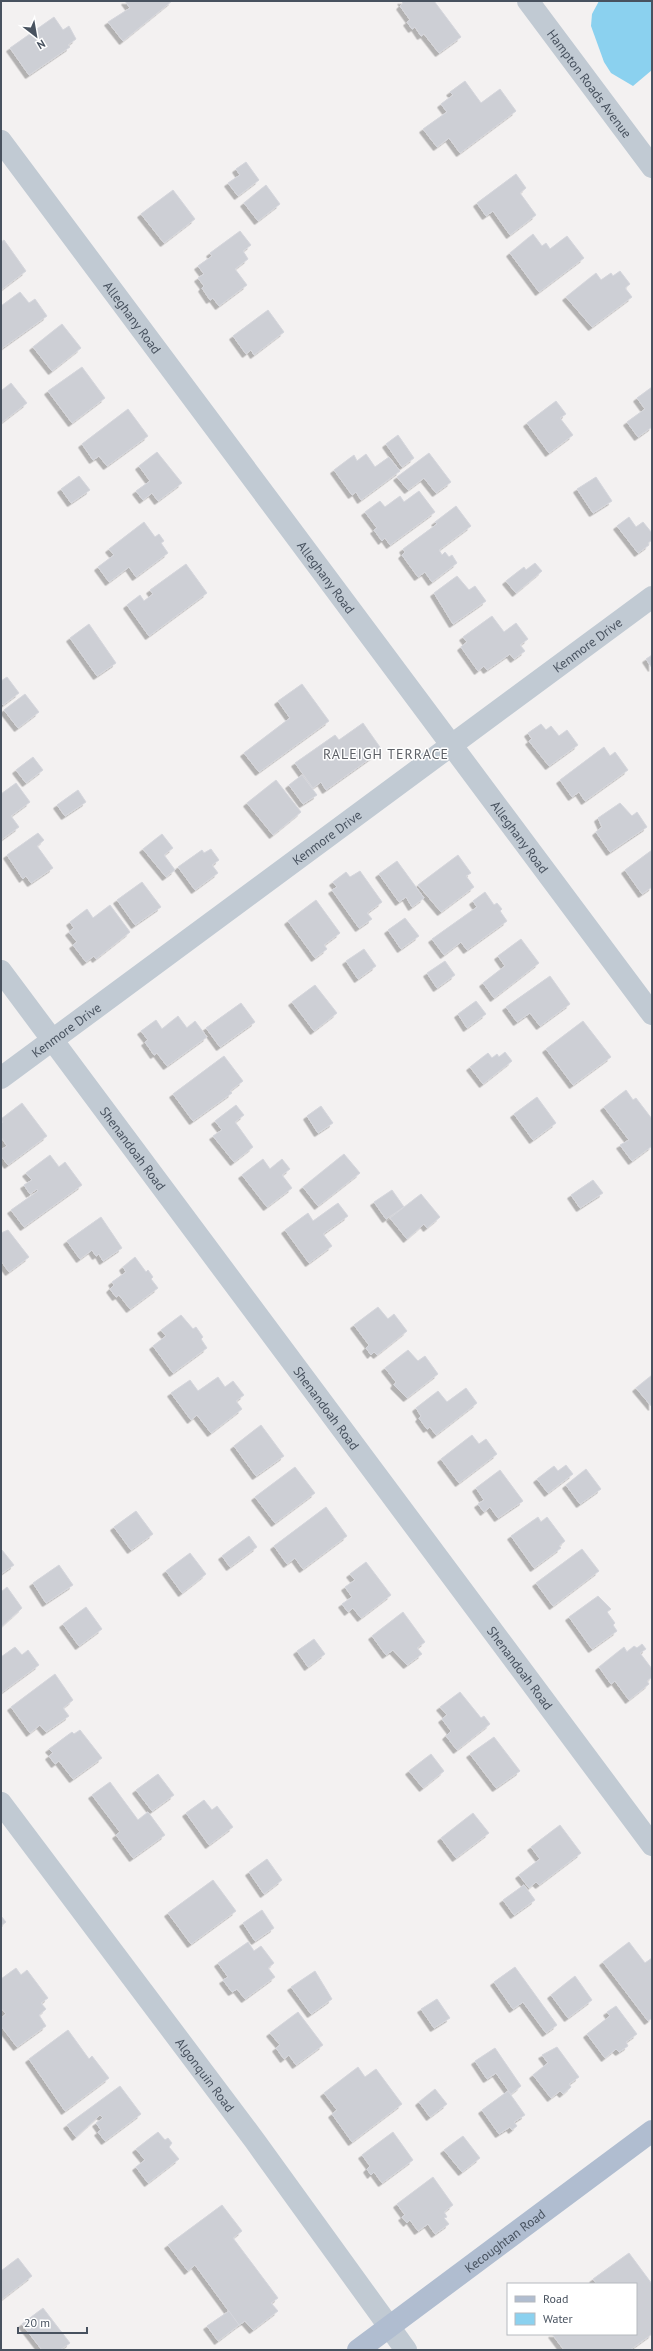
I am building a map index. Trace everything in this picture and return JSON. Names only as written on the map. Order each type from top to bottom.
[{"type":"main road","name":"Kecoughtan Road","points":[[358,2350],[652,2131]]},
{"type":"street","name":"Hampton Roads Avenue","points":[[528,1],[652,167]]},
{"type":"street","name":"Alleghany Road","points":[[1,141],[652,1014]]},
{"type":"street","name":"Kenmore Drive","points":[[1,1078],[652,597]]},
{"type":"street","name":"Shenandoah Road","points":[[1,971],[652,1845]]},
{"type":"street","name":"Algonquin Road","points":[[1,1803],[255,2141],[406,2350]]},
{"type":"water","points":[[599,1],[652,1],[652,70],[633,86],[611,73],[604,62],[591,26],[592,14]]},
{"type":"building","points":[[125,1],[172,1],[123,41],[108,22],[130,8]]},
{"type":"building","points":[[401,1],[434,1],[461,37],[439,53],[424,34],[421,36],[415,27],[412,29],[407,22],[410,20],[400,6],[403,3]]},
{"type":"building","points":[[54,17],[63,30],[69,26],[76,39],[68,45],[70,47],[29,75],[10,48]]},
{"type":"building","points":[[465,81],[481,103],[500,89],[516,111],[460,153],[449,138],[437,147],[423,129],[447,112],[441,104],[453,95],[450,92]]},
{"type":"building","points":[[246,162],[259,180],[238,196],[228,183],[240,175],[236,169]]},
{"type":"building","points":[[516,174],[526,188],[520,193],[536,215],[510,235],[493,211],[486,216],[477,203]]},
{"type":"building","points":[[266,185],[280,204],[258,221],[244,203]]},
{"type":"building","points":[[173,190],[195,219],[164,243],[141,214]]},
{"type":"building","points":[[240,231],[251,245],[243,251],[248,259],[235,269],[247,285],[219,306],[213,298],[210,300],[202,288],[204,286],[198,278],[204,274],[198,266],[212,256],[210,253]]},
{"type":"building","points":[[533,234],[542,246],[546,243],[550,249],[567,236],[584,258],[539,292],[510,253]]},
{"type":"building","points":[[4,240],[26,271],[1,290],[1,242]]},
{"type":"building","points":[[620,271],[630,284],[625,288],[632,297],[592,327],[566,297],[596,273],[601,280],[611,273],[613,276]]},
{"type":"building","points":[[20,292],[29,303],[35,299],[47,316],[1,349],[1,306]]},
{"type":"building","points":[[268,310],[284,332],[254,355],[251,350],[246,354],[233,336]]},
{"type":"building","points":[[62,324],[81,348],[52,371],[33,347]]},
{"type":"building","points":[[82,367],[105,398],[72,423],[48,391]]},
{"type":"building","points":[[11,383],[27,403],[1,423],[1,391]]},
{"type":"building","points":[[652,387],[652,427],[638,437],[627,422],[645,409],[637,398]]},
{"type":"building","points":[[556,401],[566,414],[560,418],[573,435],[549,453],[527,423]]},
{"type":"building","points":[[128,409],[148,436],[107,466],[99,456],[93,460],[82,444]]},
{"type":"building","points":[[398,435],[414,458],[402,467],[386,444]]},
{"type":"building","points":[[157,452],[182,483],[158,501],[152,493],[143,500],[136,491],[150,481],[139,466]]},
{"type":"building","points":[[429,453],[451,482],[436,493],[424,478],[408,490],[397,477]]},
{"type":"building","points":[[366,454],[375,467],[389,457],[400,471],[361,500],[356,492],[352,495],[334,470],[354,455],[357,461]]},
{"type":"building","points":[[79,476],[90,490],[71,503],[61,489]]},
{"type":"building","points":[[596,477],[612,501],[593,513],[577,489]]},
{"type":"building","points":[[419,491],[435,512],[390,545],[385,538],[382,541],[374,530],[377,528],[365,512],[380,501],[385,507],[400,496],[404,502]]},
{"type":"building","points":[[456,506],[471,526],[439,550],[442,555],[445,552],[449,557],[452,555],[457,563],[432,582],[425,572],[418,577],[402,555],[405,552],[403,549],[437,524],[435,522]]},
{"type":"building","points":[[629,517],[636,527],[643,522],[652,533],[652,540],[648,543],[649,545],[638,553],[617,526]]},
{"type":"building","points":[[144,522],[155,537],[159,534],[164,541],[161,543],[168,553],[136,577],[129,567],[109,582],[98,567],[114,555],[109,549]]},
{"type":"building","points":[[535,563],[542,571],[516,593],[506,581],[524,567],[526,570]]},
{"type":"building","points":[[186,564],[207,593],[149,636],[127,605],[140,595],[144,601],[153,594],[150,590]]},
{"type":"building","points":[[457,576],[469,590],[475,586],[486,601],[453,624],[434,593]]},
{"type":"building","points":[[492,616],[504,632],[516,623],[528,639],[520,645],[525,651],[514,659],[510,654],[487,670],[484,666],[478,671],[461,647],[467,642],[463,637]]},
{"type":"building","points":[[89,624],[116,663],[97,676],[70,638]]},
{"type":"building","points":[[652,655],[652,668],[646,659]]},
{"type":"building","points":[[7,677],[19,693],[3,705],[1,703],[1,681]]},
{"type":"building","points":[[302,684],[329,721],[259,772],[244,753],[290,718],[278,701]]},
{"type":"building","points":[[25,694],[39,712],[18,728],[4,710]]},
{"type":"building","points":[[363,723],[382,750],[326,790],[321,782],[313,788],[295,763],[335,735],[339,740]]},
{"type":"building","points":[[541,724],[546,730],[551,726],[559,736],[567,730],[578,745],[549,766],[529,741],[532,739],[528,733]]},
{"type":"building","points":[[604,747],[610,756],[615,752],[628,770],[585,801],[579,792],[572,797],[560,780]]},
{"type":"building","points":[[33,757],[43,770],[26,783],[16,770]]},
{"type":"building","points":[[302,775],[317,795],[303,804],[289,785]]},
{"type":"building","points":[[276,780],[301,812],[273,835],[247,803]]},
{"type":"building","points":[[16,783],[30,802],[11,816],[19,827],[1,840],[1,794]]},
{"type":"building","points":[[78,790],[86,802],[65,816],[57,805]]},
{"type":"building","points":[[620,803],[632,816],[637,812],[647,827],[610,852],[596,832],[602,827],[598,818]]},
{"type":"building","points":[[38,833],[44,840],[37,846],[53,868],[31,883],[26,876],[23,879],[7,855]]},
{"type":"building","points":[[162,834],[173,848],[164,855],[175,870],[166,877],[143,849]]},
{"type":"building","points":[[211,849],[219,860],[212,865],[218,873],[195,890],[178,867],[202,850],[204,853]]},
{"type":"building","points":[[652,850],[652,887],[642,894],[625,870]]},
{"type":"building","points":[[458,855],[471,873],[466,876],[474,887],[441,912],[418,885]]},
{"type":"building","points":[[397,861],[424,898],[412,907],[406,897],[399,902],[379,874]]},
{"type":"building","points":[[360,871],[382,902],[367,913],[372,919],[359,928],[332,890],[337,887],[333,882],[346,872],[350,877]]},
{"type":"building","points":[[142,882],[161,907],[135,925],[117,900]]},
{"type":"building","points":[[485,892],[494,905],[497,903],[502,909],[500,911],[507,921],[467,950],[461,942],[444,955],[432,939],[477,907],[473,901]]},
{"type":"building","points":[[316,900],[340,933],[324,945],[327,949],[315,958],[288,921]]},
{"type":"building","points":[[110,905],[130,932],[96,959],[94,956],[86,962],[73,945],[77,942],[69,932],[74,928],[70,922],[87,909],[93,918]]},
{"type":"building","points":[[405,918],[419,936],[401,949],[388,930]]},
{"type":"building","points":[[521,939],[539,963],[494,998],[483,983],[505,966],[498,956]]},
{"type":"building","points":[[364,949],[376,966],[358,979],[346,961]]},
{"type":"building","points":[[445,961],[455,975],[437,988],[427,973]]},
{"type":"building","points":[[550,976],[570,1004],[540,1026],[530,1013],[517,1022],[506,1007]]},
{"type":"building","points":[[315,985],[337,1013],[314,1031],[292,1002]]},
{"type":"building","points":[[476,1001],[486,1014],[467,1028],[458,1014]]},
{"type":"building","points":[[241,1003],[255,1022],[220,1047],[206,1028]]},
{"type":"building","points":[[178,1016],[187,1028],[195,1021],[207,1037],[167,1066],[157,1053],[154,1055],[145,1042],[148,1040],[141,1031],[156,1020],[162,1029]]},
{"type":"building","points":[[583,1021],[611,1057],[573,1085],[546,1049]]},
{"type":"building","points":[[505,1052],[512,1061],[483,1084],[470,1067],[488,1053],[492,1058],[497,1054],[499,1057]]},
{"type":"building","points":[[224,1056],[243,1081],[230,1091],[232,1093],[193,1121],[173,1094]]},
{"type":"building","points":[[626,1090],[633,1100],[636,1098],[652,1119],[652,1146],[632,1161],[620,1145],[629,1140],[604,1107]]},
{"type":"building","points":[[537,1097],[556,1123],[533,1140],[514,1114]]},
{"type":"building","points":[[22,1103],[47,1136],[8,1165],[1,1156],[1,1150],[7,1146],[1,1137],[1,1124],[3,1122],[1,1119]]},
{"type":"building","points":[[236,1105],[244,1115],[235,1122],[253,1147],[234,1162],[213,1136],[222,1130],[215,1121]]},
{"type":"building","points":[[321,1106],[333,1123],[318,1133],[307,1116]]},
{"type":"building","points":[[344,1154],[360,1173],[318,1206],[303,1187]]},
{"type":"building","points":[[50,1155],[59,1167],[65,1162],[82,1185],[24,1227],[11,1210],[38,1191],[37,1189],[30,1194],[24,1185],[32,1180],[26,1173]]},
{"type":"building","points":[[263,1159],[270,1169],[282,1159],[290,1169],[282,1175],[292,1188],[267,1207],[242,1175]]},
{"type":"building","points":[[593,1180],[603,1193],[580,1208],[571,1195]]},
{"type":"building","points":[[392,1190],[404,1207],[386,1219],[374,1202]]},
{"type":"building","points":[[421,1194],[440,1217],[427,1228],[424,1224],[407,1239],[390,1218]]},
{"type":"building","points":[[338,1203],[348,1216],[323,1234],[332,1246],[309,1263],[285,1230],[308,1213],[313,1221]]},
{"type":"building","points":[[101,1217],[122,1248],[103,1261],[99,1254],[96,1256],[92,1250],[80,1259],[67,1241]]},
{"type":"building","points":[[8,1230],[29,1257],[9,1272],[1,1261],[1,1233]]},
{"type":"building","points":[[135,1257],[146,1272],[148,1270],[153,1277],[151,1279],[158,1288],[130,1309],[119,1295],[116,1297],[110,1289],[114,1285],[112,1282],[126,1272],[123,1267]]},
{"type":"building","points":[[378,1307],[388,1319],[394,1314],[407,1331],[377,1355],[374,1352],[371,1355],[366,1348],[369,1345],[354,1325]]},
{"type":"building","points":[[181,1315],[193,1329],[196,1327],[203,1337],[201,1339],[207,1348],[173,1373],[153,1346],[166,1336],[161,1330]]},
{"type":"building","points":[[408,1350],[418,1361],[425,1356],[438,1374],[407,1398],[394,1385],[396,1382],[385,1368]]},
{"type":"building","points":[[652,1375],[652,1407],[636,1388]]},
{"type":"building","points":[[218,1377],[225,1387],[233,1381],[244,1395],[236,1401],[242,1409],[211,1433],[197,1415],[191,1420],[171,1393],[190,1380],[198,1391]]},
{"type":"building","points":[[466,1388],[477,1403],[436,1435],[430,1427],[427,1429],[419,1418],[421,1416],[416,1408],[438,1391],[447,1402]]},
{"type":"building","points":[[261,1425],[284,1456],[256,1476],[234,1446]]},
{"type":"building","points":[[472,1435],[479,1444],[486,1439],[497,1454],[459,1483],[441,1459]]},
{"type":"building","points":[[566,1465],[573,1474],[548,1493],[537,1479],[554,1466],[558,1471]]},
{"type":"building","points":[[295,1467],[315,1493],[275,1523],[255,1497]]},
{"type":"building","points":[[586,1469],[601,1489],[580,1504],[566,1485]]},
{"type":"building","points":[[500,1470],[523,1501],[498,1518],[490,1507],[484,1512],[478,1504],[484,1500],[476,1488]]},
{"type":"building","points":[[326,1507],[347,1536],[303,1569],[295,1558],[287,1564],[274,1546]]},
{"type":"building","points":[[136,1511],[153,1534],[131,1550],[114,1527]]},
{"type":"building","points":[[538,1517],[541,1522],[547,1517],[565,1541],[559,1546],[561,1548],[534,1568],[511,1536]]},
{"type":"building","points":[[249,1536],[257,1547],[230,1567],[222,1556]]},
{"type":"building","points":[[582,1549],[599,1571],[553,1606],[536,1583]]},
{"type":"building","points":[[2,1550],[14,1565],[1,1574],[1,1551]]},
{"type":"building","points":[[190,1553],[206,1574],[182,1593],[166,1571]]},
{"type":"building","points":[[366,1562],[391,1595],[361,1618],[353,1608],[348,1612],[342,1604],[352,1597],[345,1587],[355,1580],[350,1574]]},
{"type":"building","points":[[59,1565],[73,1585],[46,1603],[33,1583]]},
{"type":"building","points":[[7,1587],[22,1608],[1,1627],[1,1592]]},
{"type":"building","points":[[598,1596],[611,1609],[607,1612],[615,1623],[613,1625],[617,1631],[592,1649],[569,1617]]},
{"type":"building","points":[[86,1607],[102,1629],[79,1646],[63,1624]]},
{"type":"building","points":[[403,1612],[425,1642],[417,1648],[422,1654],[407,1665],[393,1650],[386,1655],[372,1636]]},
{"type":"building","points":[[314,1639],[325,1654],[308,1667],[297,1651]]},
{"type":"building","points":[[642,1644],[646,1649],[640,1653],[652,1669],[652,1677],[647,1681],[649,1684],[629,1700],[615,1681],[611,1684],[599,1667],[624,1647],[627,1652],[634,1646],[637,1648]]},
{"type":"building","points":[[15,1647],[22,1655],[28,1650],[39,1665],[1,1693],[1,1657]]},
{"type":"building","points":[[55,1674],[73,1700],[63,1708],[69,1716],[46,1732],[40,1725],[30,1733],[11,1707]]},
{"type":"building","points":[[460,1692],[481,1718],[484,1716],[490,1724],[457,1750],[446,1736],[451,1731],[442,1719],[447,1715],[440,1707]]},
{"type":"building","points":[[80,1730],[102,1758],[73,1779],[59,1761],[55,1764],[49,1756],[53,1753],[49,1749],[72,1732],[74,1734]]},
{"type":"building","points":[[494,1737],[520,1771],[496,1788],[470,1754]]},
{"type":"building","points":[[431,1754],[444,1771],[423,1788],[409,1771]]},
{"type":"building","points":[[158,1774],[174,1795],[152,1811],[136,1790]]},
{"type":"building","points":[[110,1782],[138,1820],[148,1812],[165,1835],[133,1858],[116,1835],[120,1832],[92,1795]]},
{"type":"building","points":[[204,1800],[212,1810],[217,1806],[233,1827],[209,1845],[186,1813]]},
{"type":"building","points":[[473,1813],[489,1833],[456,1858],[441,1838]]},
{"type":"building","points":[[560,1825],[581,1853],[539,1885],[536,1882],[529,1888],[519,1875],[540,1859],[531,1847]]},
{"type":"building","points":[[267,1859],[282,1880],[264,1894],[249,1872]]},
{"type":"building","points":[[213,1880],[236,1911],[191,1944],[168,1913]]},
{"type":"building","points":[[524,1885],[535,1900],[514,1915],[503,1900]]},
{"type":"building","points":[[262,1910],[274,1928],[255,1941],[243,1923]]},
{"type":"building","points":[[1,1916],[6,1922],[1,1926]]},
{"type":"building","points":[[248,1942],[254,1951],[261,1946],[274,1963],[268,1968],[275,1977],[245,1999],[237,1989],[232,1992],[223,1980],[228,1977],[218,1963]]},
{"type":"building","points":[[629,1942],[645,1963],[652,1958],[652,2018],[648,2021],[603,1962]]},
{"type":"building","points":[[515,1967],[557,2025],[546,2033],[523,2002],[513,2009],[494,1982]]},
{"type":"building","points":[[16,1968],[21,1975],[27,1970],[48,1998],[41,2003],[46,2009],[39,2015],[46,2026],[17,2047],[1,2026],[1,2018],[6,2014],[1,2008],[1,1979]]},
{"type":"building","points":[[315,1971],[332,1999],[311,2014],[291,1987]]},
{"type":"building","points":[[575,1976],[592,2000],[568,2018],[551,1995]]},
{"type":"building","points":[[437,1999],[450,2018],[434,2028],[421,2009]]},
{"type":"building","points":[[616,2006],[637,2034],[626,2042],[628,2046],[619,2052],[616,2049],[605,2058],[587,2034],[610,2016],[607,2012]]},
{"type":"building","points":[[298,2012],[323,2045],[296,2065],[289,2055],[284,2059],[276,2048],[280,2045],[270,2033]]},
{"type":"building","points":[[68,2030],[89,2059],[92,2056],[109,2078],[65,2111],[29,2059]]},
{"type":"building","points":[[557,2047],[579,2077],[569,2084],[571,2087],[563,2094],[560,2091],[551,2098],[533,2075],[548,2063],[542,2055]]},
{"type":"building","points":[[495,2048],[521,2086],[511,2094],[496,2073],[487,2079],[475,2061]]},
{"type":"building","points":[[358,2067],[365,2077],[376,2069],[402,2104],[352,2142],[332,2114],[337,2110],[324,2093]]},
{"type":"building","points":[[120,2086],[141,2114],[105,2141],[98,2132],[101,2130],[96,2123],[103,2118],[100,2115],[76,2137],[67,2125]]},
{"type":"building","points":[[435,2089],[447,2104],[430,2117],[419,2102]]},
{"type":"building","points":[[508,2091],[525,2115],[514,2122],[517,2126],[512,2130],[510,2127],[499,2134],[482,2110]]},
{"type":"building","points":[[158,2132],[165,2140],[168,2138],[172,2143],[169,2147],[179,2159],[148,2183],[136,2167],[145,2160],[136,2149]]},
{"type":"building","points":[[393,2132],[413,2160],[382,2183],[374,2172],[371,2175],[367,2169],[370,2166],[362,2155]]},
{"type":"building","points":[[463,2136],[480,2158],[462,2172],[444,2150]]},
{"type":"building","points":[[433,2177],[453,2205],[444,2212],[447,2217],[444,2218],[449,2224],[435,2234],[428,2224],[418,2231],[410,2220],[407,2223],[402,2217],[405,2215],[397,2204]]},
{"type":"building","points":[[222,2205],[242,2231],[233,2238],[278,2298],[271,2303],[278,2311],[253,2330],[245,2321],[239,2325],[195,2265],[188,2271],[168,2245]]},
{"type":"building","points":[[629,2253],[652,2284],[652,2334],[630,2350],[564,2350],[553,2335],[637,2335],[637,2283],[596,2283],[593,2279]]},
{"type":"building","points":[[18,2258],[32,2276],[1,2300],[1,2271]]},
{"type":"building","points":[[43,2308],[70,2343],[60,2350],[42,2350],[22,2324]]},
{"type":"building","points":[[229,2311],[239,2325],[218,2341],[207,2326]]},
{"type":"district","name":"RALEIGH TERRACE","points":[[386,754]]}]
